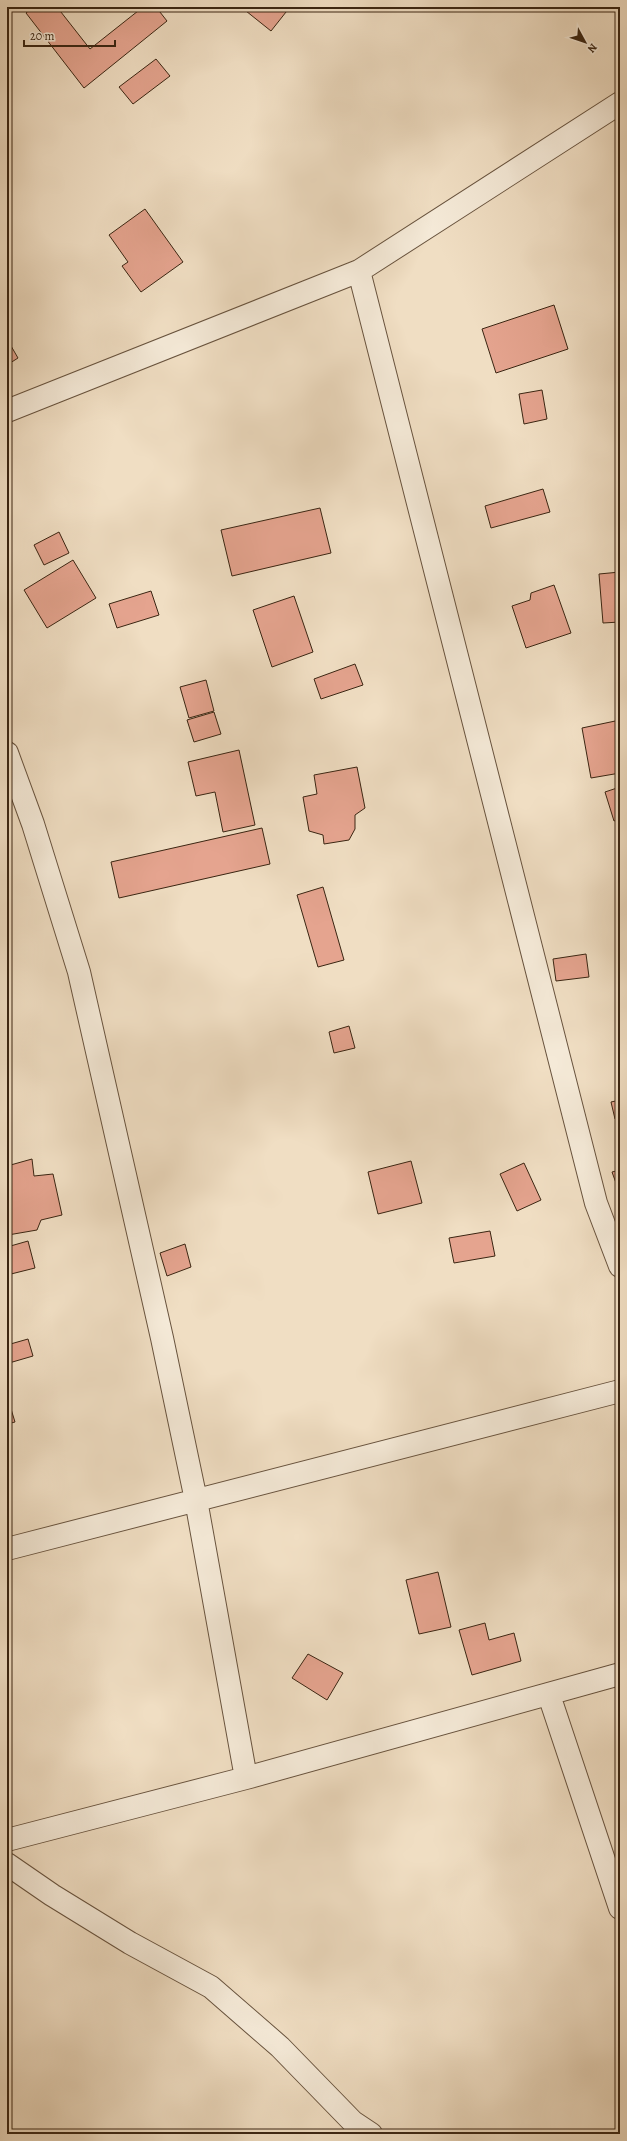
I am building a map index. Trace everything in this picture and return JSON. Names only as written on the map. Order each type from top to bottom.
[{"type":"street","points":[[7,412],[359,271],[620,103]]},
{"type":"street","points":[[359,271],[596,1203],[620,1266]]},
{"type":"street","points":[[7,753],[33,824],[79,972],[160,1331],[196,1500],[246,1778]]},
{"type":"street","points":[[7,1549],[620,1391]]},
{"type":"street","points":[[7,1840],[246,1778],[549,1695],[620,1674]]},
{"type":"street","points":[[549,1695],[620,1908]]},
{"type":"street","points":[[7,1864],[130,1943],[210,1987],[280,2047],[353,2122],[371,2134]]},
{"type":"building","points":[[33,7],[57,7],[90,49],[143,7],[156,7],[167,21],[84,88],[26,13]]},
{"type":"building","points":[[241,7],[290,7],[271,31]]},
{"type":"building","points":[[156,59],[170,76],[133,104],[119,87]]},
{"type":"building","points":[[145,209],[183,262],[141,292],[122,266],[128,262],[109,235]]},
{"type":"building","points":[[554,305],[568,349],[496,373],[482,329]]},
{"type":"building","points":[[7,339],[18,358],[7,365]]},
{"type":"building","points":[[542,390],[547,419],[524,424],[519,394]]},
{"type":"building","points":[[543,489],[550,512],[491,528],[485,506]]},
{"type":"building","points":[[320,508],[331,553],[232,576],[221,530]]},
{"type":"building","points":[[59,532],[69,553],[44,565],[34,545]]},
{"type":"building","points":[[73,560],[96,598],[47,628],[24,590]]},
{"type":"building","points":[[620,572],[620,622],[603,623],[599,574]]},
{"type":"building","points":[[554,585],[571,633],[526,648],[512,606],[530,600],[531,593]]},
{"type":"building","points":[[151,591],[159,615],[117,628],[109,604]]},
{"type":"building","points":[[294,596],[313,652],[272,667],[253,610]]},
{"type":"building","points":[[355,664],[363,685],[321,699],[314,679]]},
{"type":"building","points":[[206,680],[214,711],[189,718],[180,687]]},
{"type":"building","points":[[214,712],[221,734],[194,742],[187,720]]},
{"type":"building","points":[[620,720],[620,773],[591,778],[582,728]]},
{"type":"building","points":[[239,750],[255,825],[223,832],[215,792],[196,796],[188,762]]},
{"type":"building","points":[[357,767],[365,808],[355,815],[355,829],[349,840],[324,844],[323,835],[309,831],[303,797],[317,794],[314,775]]},
{"type":"building","points":[[620,787],[620,819],[614,821],[605,792]]},
{"type":"building","points":[[262,828],[270,864],[119,898],[111,862]]},
{"type":"building","points":[[323,887],[344,960],[318,967],[297,895]]},
{"type":"building","points":[[586,954],[589,977],[556,981],[553,959]]},
{"type":"building","points":[[349,1026],[355,1048],[334,1053],[329,1032]]},
{"type":"building","points":[[620,1100],[620,1118],[615,1119],[611,1102]]},
{"type":"building","points":[[32,1159],[34,1176],[53,1174],[62,1215],[41,1220],[37,1230],[8,1235],[7,1166]]},
{"type":"building","points":[[411,1161],[422,1203],[378,1214],[368,1172]]},
{"type":"building","points":[[524,1163],[541,1200],[517,1211],[500,1174]]},
{"type":"building","points":[[620,1170],[620,1194],[612,1172]]},
{"type":"building","points":[[490,1231],[495,1256],[454,1263],[449,1238]]},
{"type":"building","points":[[28,1241],[35,1268],[7,1275],[7,1247]]},
{"type":"building","points":[[185,1244],[191,1267],[167,1276],[160,1253]]},
{"type":"building","points":[[28,1339],[33,1356],[9,1363],[7,1345]]},
{"type":"building","points":[[7,1396],[15,1422],[7,1424]]},
{"type":"building","points":[[438,1572],[451,1627],[419,1634],[406,1580]]},
{"type":"building","points":[[485,1623],[489,1640],[514,1633],[521,1661],[472,1675],[459,1630]]},
{"type":"building","points":[[308,1654],[343,1673],[327,1700],[292,1678]]}]
